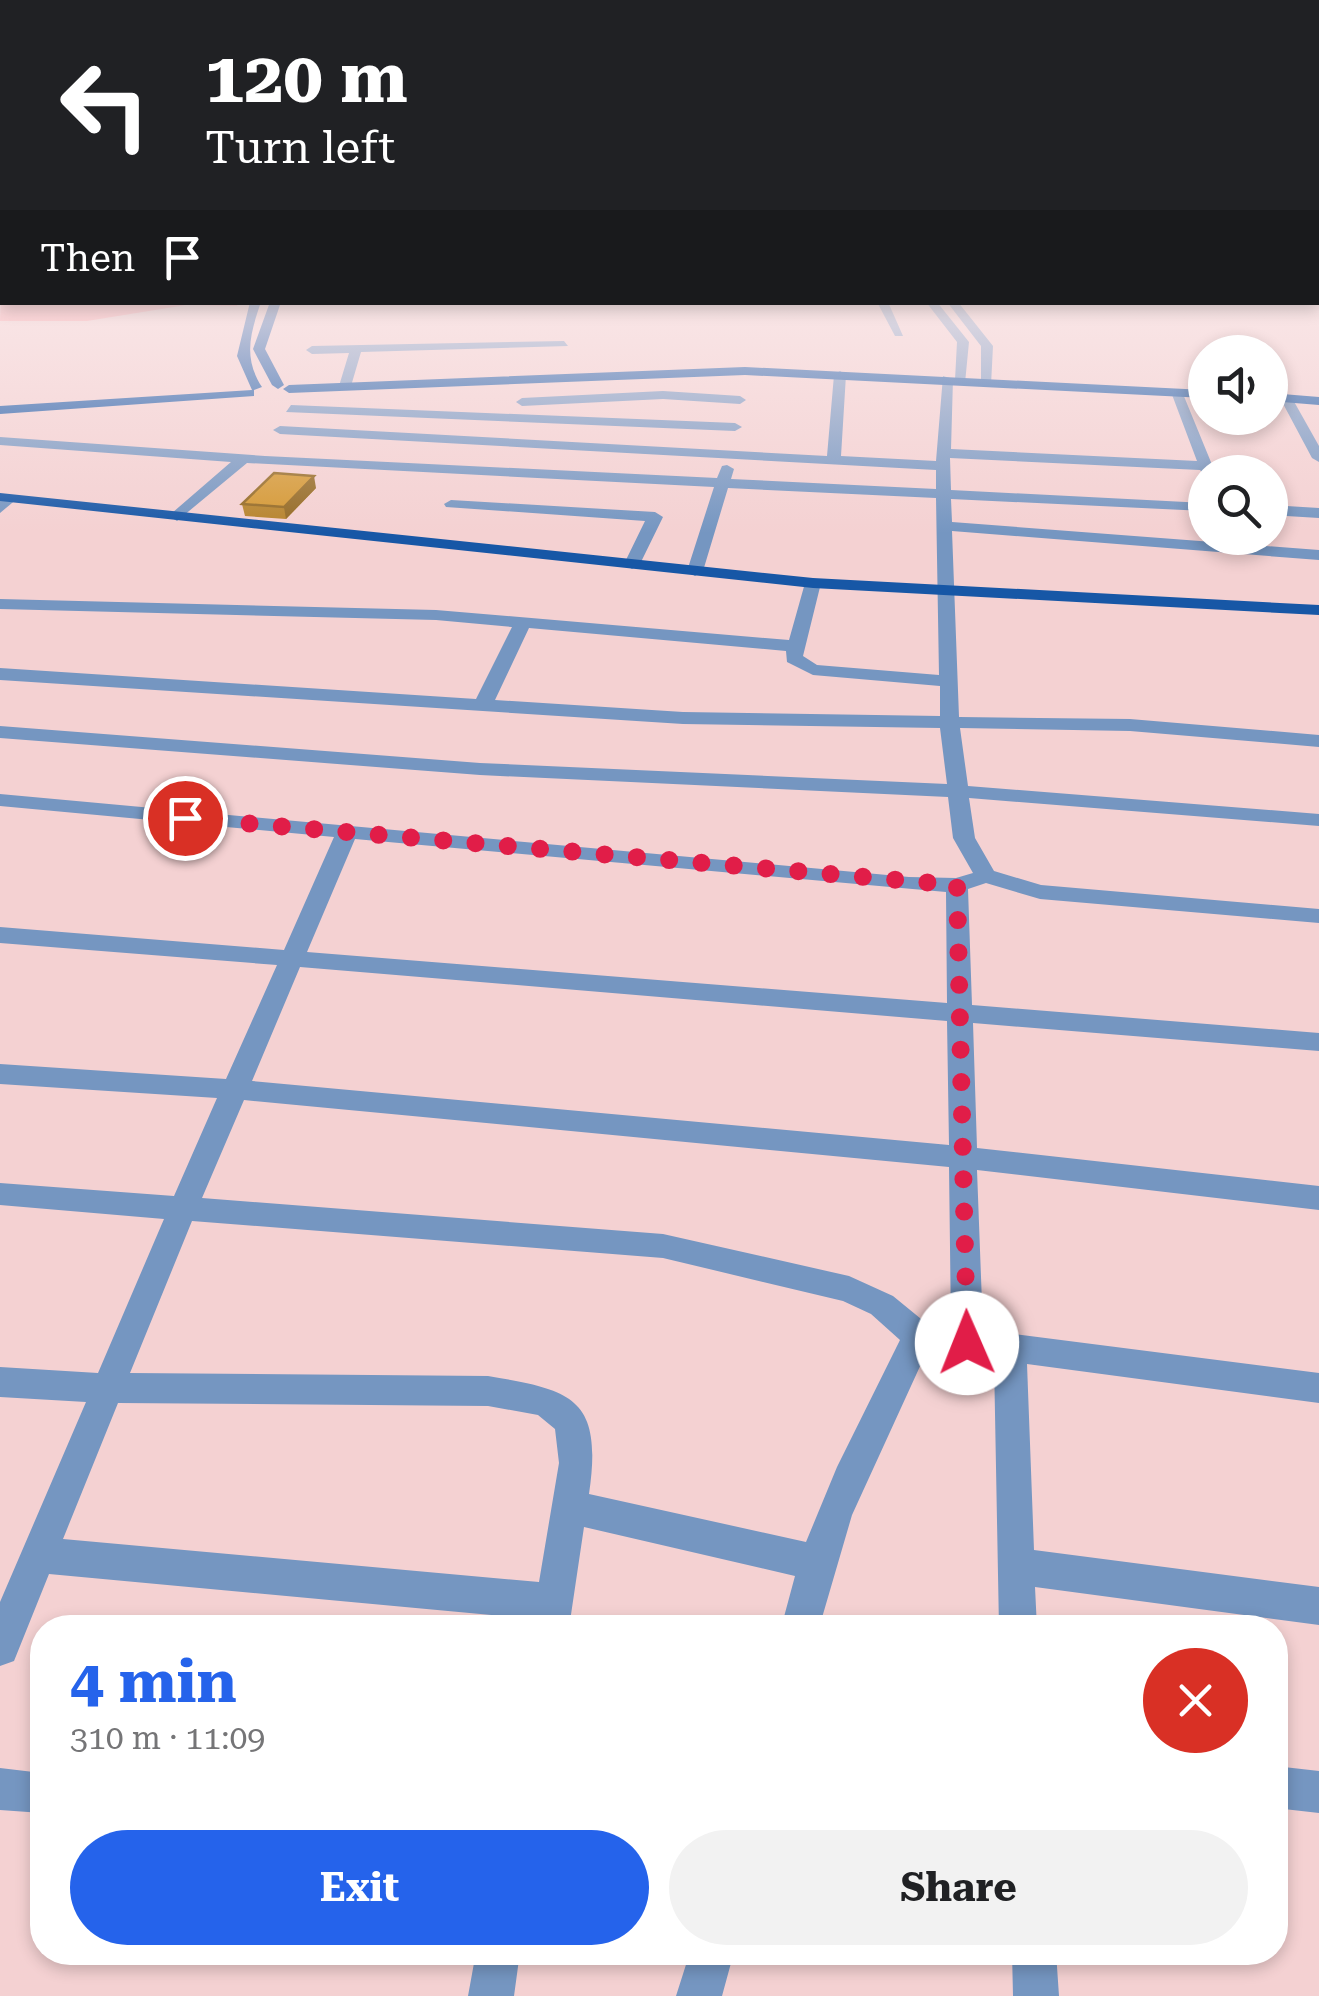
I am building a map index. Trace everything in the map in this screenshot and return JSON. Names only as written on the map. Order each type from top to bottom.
[{"type":"main road","points":[[241,346],[241,363],[253,390]]},
{"type":"main road","points":[[261,346],[284,391]]},
{"type":"main road","points":[[0,410],[253,390],[746,371],[1188,393]]},
{"type":"main road","points":[[1288,398],[1319,401]]},
{"type":"main road","points":[[4,502],[177,516],[813,583],[1319,610]]},
{"type":"street","points":[[312,350],[475,346]]},
{"type":"street","points":[[962,346],[943,460],[950,726],[964,838],[986,876]]},
{"type":"street","points":[[987,346],[987,382]]},
{"type":"street","points":[[345,386],[356,349]]},
{"type":"street","points":[[694,571],[725,481],[746,371]]},
{"type":"street","points":[[834,460],[840,375]]},
{"type":"street","points":[[272,460],[297,430],[298,409],[284,391]]},
{"type":"street","points":[[1178,392],[1202,455]]},
{"type":"street","points":[[522,402],[662,395],[740,400]]},
{"type":"street","points":[[1288,402],[1319,458]]},
{"type":"street","points":[[298,409],[735,428]]},
{"type":"street","points":[[272,460],[280,430],[298,409]]},
{"type":"street","points":[[280,430],[834,460],[1188,468]]},
{"type":"street","points":[[0,441],[272,460],[1188,506]]},
{"type":"street","points":[[177,516],[244,458]]},
{"type":"street","points":[[451,504],[656,517],[632,564]]},
{"type":"street","points":[[1288,511],[1319,513]]},
{"type":"street","points":[[945,526],[1319,554]]},
{"type":"street","points":[[813,583],[793,658],[813,670],[949,681]]},
{"type":"street","points":[[0,604],[283,609],[523,623],[794,646]]},
{"type":"street","points":[[484,705],[523,623]]},
{"type":"street","points":[[0,674],[682,718],[950,726],[1130,725],[1319,741]]},
{"type":"street","points":[[0,732],[480,769],[958,791],[1319,820]]},
{"type":"street","points":[[0,800],[957,885],[986,876],[1040,892],[1319,916]]},
{"type":"street","points":[[0,1648],[182,1210],[348,833]]},
{"type":"street","points":[[957,885],[967,1343]]},
{"type":"street","points":[[0,935],[1319,1042]]},
{"type":"street","points":[[0,1074],[235,1087],[771,1135],[1319,1198]]},
{"type":"street","points":[[0,1194],[663,1246],[849,1289],[882,1305],[918,1336],[1319,1388]]},
{"type":"street","points":[[803,1615],[814,1562],[856,1457],[918,1336]]},
{"type":"street","points":[[1010,1348],[1017,1615]]},
{"type":"street","points":[[0,1382],[108,1388],[488,1391],[546,1401],[571,1421],[576,1462],[552,1615],[38,1555]]},
{"type":"street","points":[[569,1508],[814,1562]]},
{"type":"street","points":[[1014,1566],[1319,1606]]},
{"type":"street","points":[[1288,1788],[1319,1792]]},
{"type":"street","points":[[0,1789],[30,1792]]},
{"type":"street","points":[[492,1996],[496,1965]]},
{"type":"street","points":[[699,1996],[708,1965]]},
{"type":"street","points":[[1035,1965],[1036,1996]]},
{"type":"building","points":[[274,473],[314,476],[284,507],[242,504]]},
{"type":"route","points":[[185,818],[606,852],[909,884],[957,885],[967,1343]]}]
